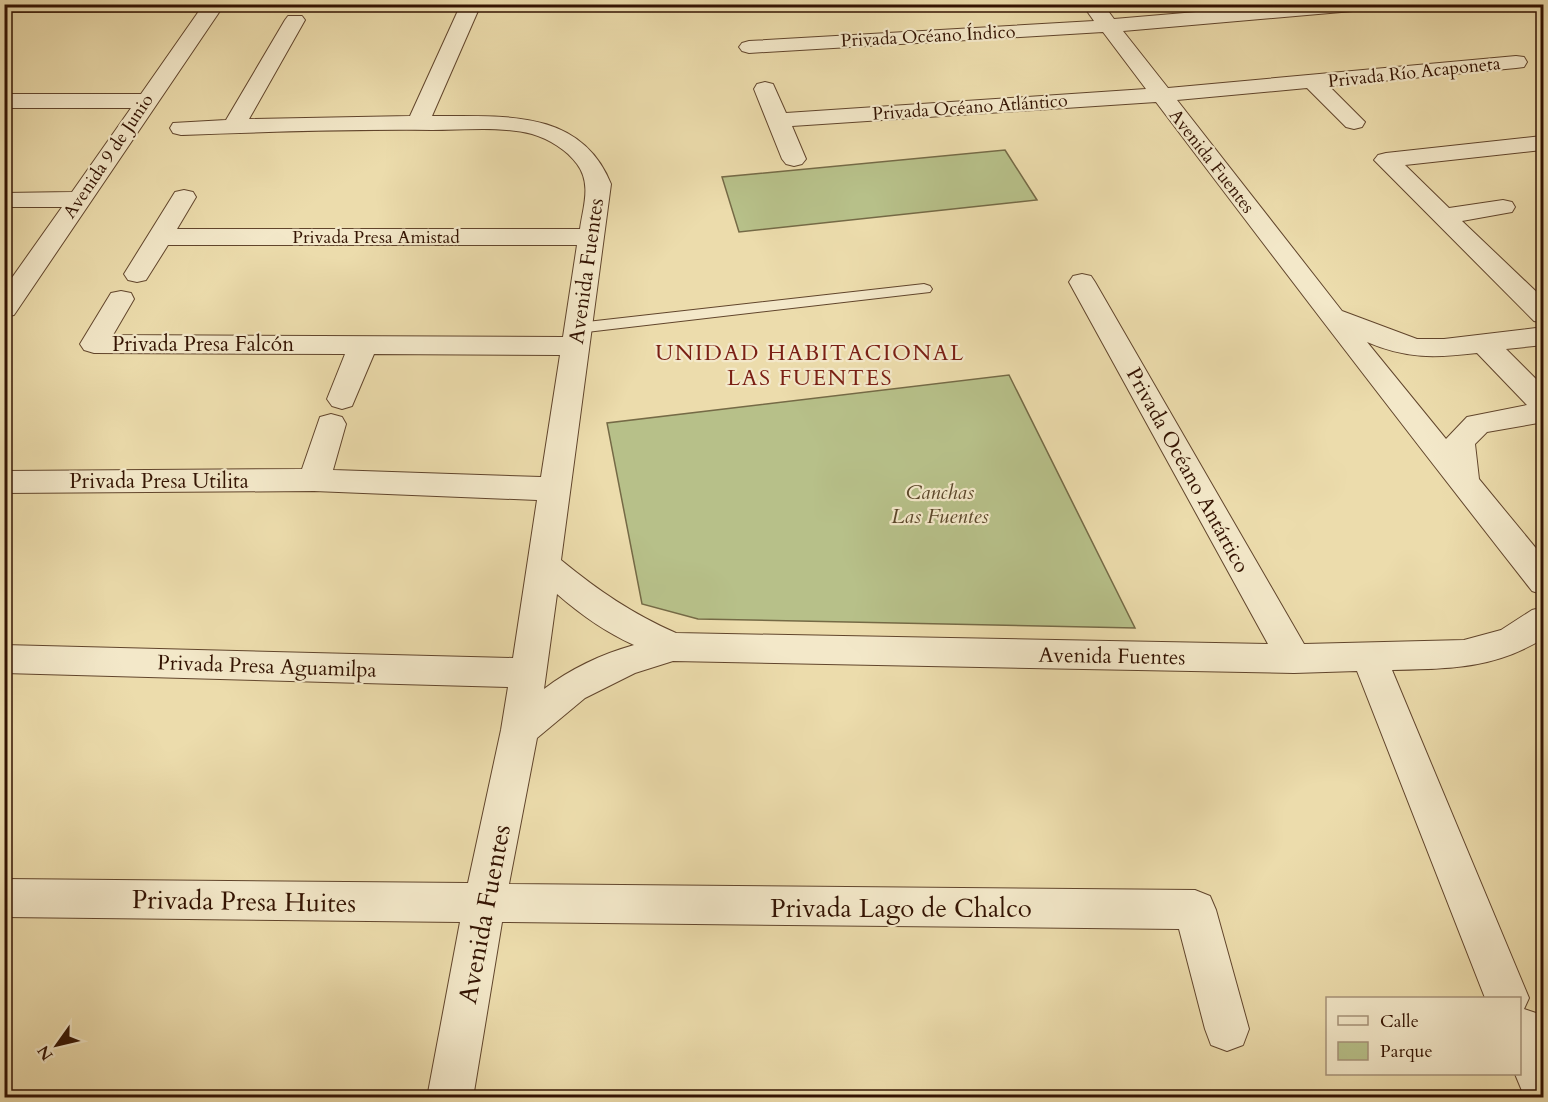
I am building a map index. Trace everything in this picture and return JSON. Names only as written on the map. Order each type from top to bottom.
[{"type":"street","points":[[418,123],[471,4]]},
{"type":"street","name":"Avenida Fuentes","points":[[1092,4],[1332,317],[1544,582]]},
{"type":"street","name":"Privada Océano Índico","points":[[778,120],[746,38],[1108,26],[1246,9],[1364,4]]},
{"type":"street","points":[[4,6],[214,5]]},
{"type":"street","name":"Avenida 9 de Junio","points":[[4,309],[214,5]]},
{"type":"street","points":[[234,126],[295,20]]},
{"type":"street","name":"Privada Río Acaponeta","points":[[1162,95],[1516,62]]},
{"type":"street","name":"Privada Río Acaponeta","points":[[1313,82],[1354,122]]},
{"type":"street","name":"Privada Océano Atlántico","points":[[778,120],[1162,95]]},
{"type":"street","points":[[4,102],[146,101]]},
{"type":"street","points":[[778,120],[794,159]]},
{"type":"street","name":"Avenida Fuentes","points":[[181,128],[418,123],[516,125],[541,130],[563,139],[582,153],[593,167],[598,184],[520,730],[484,904],[450,1098]]},
{"type":"street","points":[[1542,143],[1386,160],[1544,315]]},
{"type":"street","points":[[137,274],[184,196]]},
{"type":"street","points":[[4,200],[79,199]]},
{"type":"street","points":[[1445,216],[1503,207]]},
{"type":"street","name":"Privada Presa Amistad","points":[[159,237],[592,237]]},
{"type":"street","name":"Privada Océano Antártico","points":[[1082,282],[1294,659]]},
{"type":"street","name":"Privada Presa Falcón","points":[[121,298],[94,344],[363,345],[577,337]]},
{"type":"street","points":[[1332,317],[1385,339],[1416,348],[1544,336]]},
{"type":"street","points":[[1484,343],[1544,405]]},
{"type":"street","points":[[314,480],[363,345]]},
{"type":"street","points":[[1464,483],[1460,441],[1478,424],[1544,412]]},
{"type":"street","name":"Privada Presa Utilita","points":[[4,482],[314,480],[554,489]]},
{"type":"street","name":"Avenida Fuentes","points":[[543,563],[589,602],[628,627],[674,648]]},
{"type":"street","name":"Avenida Fuentes","points":[[520,730],[572,688],[624,662],[674,648],[1294,659],[1464,654],[1511,640],[1544,620]]},
{"type":"street","points":[[1369,657],[1506,997]]},
{"type":"street","name":"Privada Presa Aguamilpa","points":[[4,659],[529,673]]},
{"type":"street","name":"Privada Presa Huites","points":[[4,898],[484,904]]},
{"type":"street","name":"Privada Lago de Chalco","points":[[484,904],[1195,910],[1227,1029]]},
{"type":"street","points":[[1521,1032],[1544,1089]]},
{"type":"lane","points":[[577,337],[924,289]]},
{"type":"green space","points":[[1005,150],[1037,200],[739,232],[722,177]]},
{"type":"green space","name":"Canchas Las Fuentes","points":[[1009,375],[1135,628],[698,619],[642,604],[607,423]]},
{"type":"district","name":"UNIDAD HABITACIONAL LAS FUENTES","points":[[810,364]]}]
